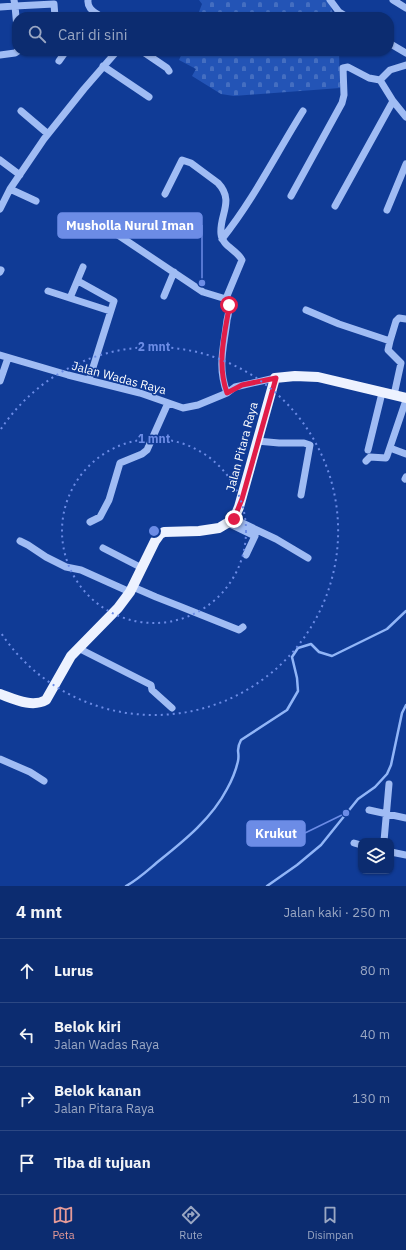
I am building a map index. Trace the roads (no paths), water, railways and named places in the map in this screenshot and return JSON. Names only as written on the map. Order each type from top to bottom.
[{"type":"main road","points":[[276,378],[295,376],[318,377],[406,399]]},
{"type":"main road","name":"Jalan Pitara Raya","points":[[231,521],[242,499],[257,441],[276,378]]},
{"type":"main road","points":[[0,694],[30,703],[38,703],[46,700],[53,690],[69,659],[118,608],[131,589],[157,538],[162,532],[206,531],[219,528],[231,521]]},
{"type":"street","points":[[88,0],[90,12]]},
{"type":"street","points":[[330,0],[339,12]]},
{"type":"street","points":[[393,0],[406,8]]},
{"type":"street","points":[[0,7],[14,3],[54,4],[55,12]]},
{"type":"street","points":[[394,45],[406,53]]},
{"type":"street","points":[[0,54],[12,53]]},
{"type":"street","points":[[59,61],[62,56]]},
{"type":"street","points":[[0,208],[10,189],[48,134],[112,56]]},
{"type":"street","points":[[149,56],[169,71]]},
{"type":"street","points":[[380,80],[390,70],[406,65]]},
{"type":"street","points":[[103,66],[149,97]]},
{"type":"street","points":[[291,196],[342,103],[344,95],[343,68],[348,67],[369,78],[380,80],[393,101],[406,117]]},
{"type":"street","points":[[335,206],[393,101]]},
{"type":"street","points":[[21,111],[48,134]]},
{"type":"street","points":[[222,239],[249,203],[282,144],[303,112]]},
{"type":"street","points":[[0,160],[20,175]]},
{"type":"street","points":[[165,194],[182,160],[191,163],[216,181],[222,187],[226,196],[226,206],[221,230],[222,239],[240,256],[242,260],[226,299],[229,308],[221,364],[222,378],[227,393]]},
{"type":"street","points":[[387,210],[406,164]]},
{"type":"street","points":[[10,189],[36,202]]},
{"type":"street","points":[[103,225],[203,292],[226,299]]},
{"type":"street","points":[[70,298],[83,267]]},
{"type":"street","points":[[164,296],[174,272]]},
{"type":"street","points":[[78,281],[113,300],[89,380]]},
{"type":"street","points":[[48,291],[110,312]]},
{"type":"street","points":[[306,310],[339,324],[390,340]]},
{"type":"street","points":[[394,396],[401,363],[388,350],[396,321],[400,318],[406,319]]},
{"type":"street","name":"Jalan Wadas Raya","points":[[0,355],[54,372],[140,393],[180,407],[188,408],[227,393],[242,385],[276,378]]},
{"type":"street","points":[[0,381],[8,358]]},
{"type":"street","points":[[368,450],[382,393]]},
{"type":"street","points":[[366,461],[370,457],[387,457],[406,399]]},
{"type":"street","points":[[90,522],[100,518],[109,500],[120,462],[142,454],[147,450],[168,403]]},
{"type":"street","points":[[257,441],[304,443],[310,445],[301,495]]},
{"type":"street","points":[[390,448],[406,454]]},
{"type":"street","points":[[231,521],[255,536],[246,555]]},
{"type":"street","points":[[231,521],[276,539],[308,558]]},
{"type":"street","points":[[20,541],[66,567],[81,570],[156,597],[238,630],[243,627]]},
{"type":"street","points":[[103,548],[142,568]]},
{"type":"street","points":[[78,648],[152,685],[152,690],[172,708]]},
{"type":"street","points":[[0,759],[30,772],[44,781]]},
{"type":"street","points":[[384,838],[389,784]]},
{"type":"street","points":[[370,810],[406,818]]},
{"type":"street","points":[[394,853],[406,855]]},
{"type":"waterway","points":[[126,886],[140,877],[179,845],[206,819],[221,800],[234,775],[241,740],[287,710],[298,691],[297,678],[292,657],[298,648],[311,644],[319,652],[332,656],[387,629],[406,611]]},
{"type":"waterway","points":[[267,886],[297,865],[321,845],[358,799],[375,787],[387,774],[391,765],[402,713],[406,705]]},
{"type":"place","name":"Musholla Nurul Iman","points":[[202,283]]},
{"type":"place","name":"Krukut","points":[[346,813]]}]
